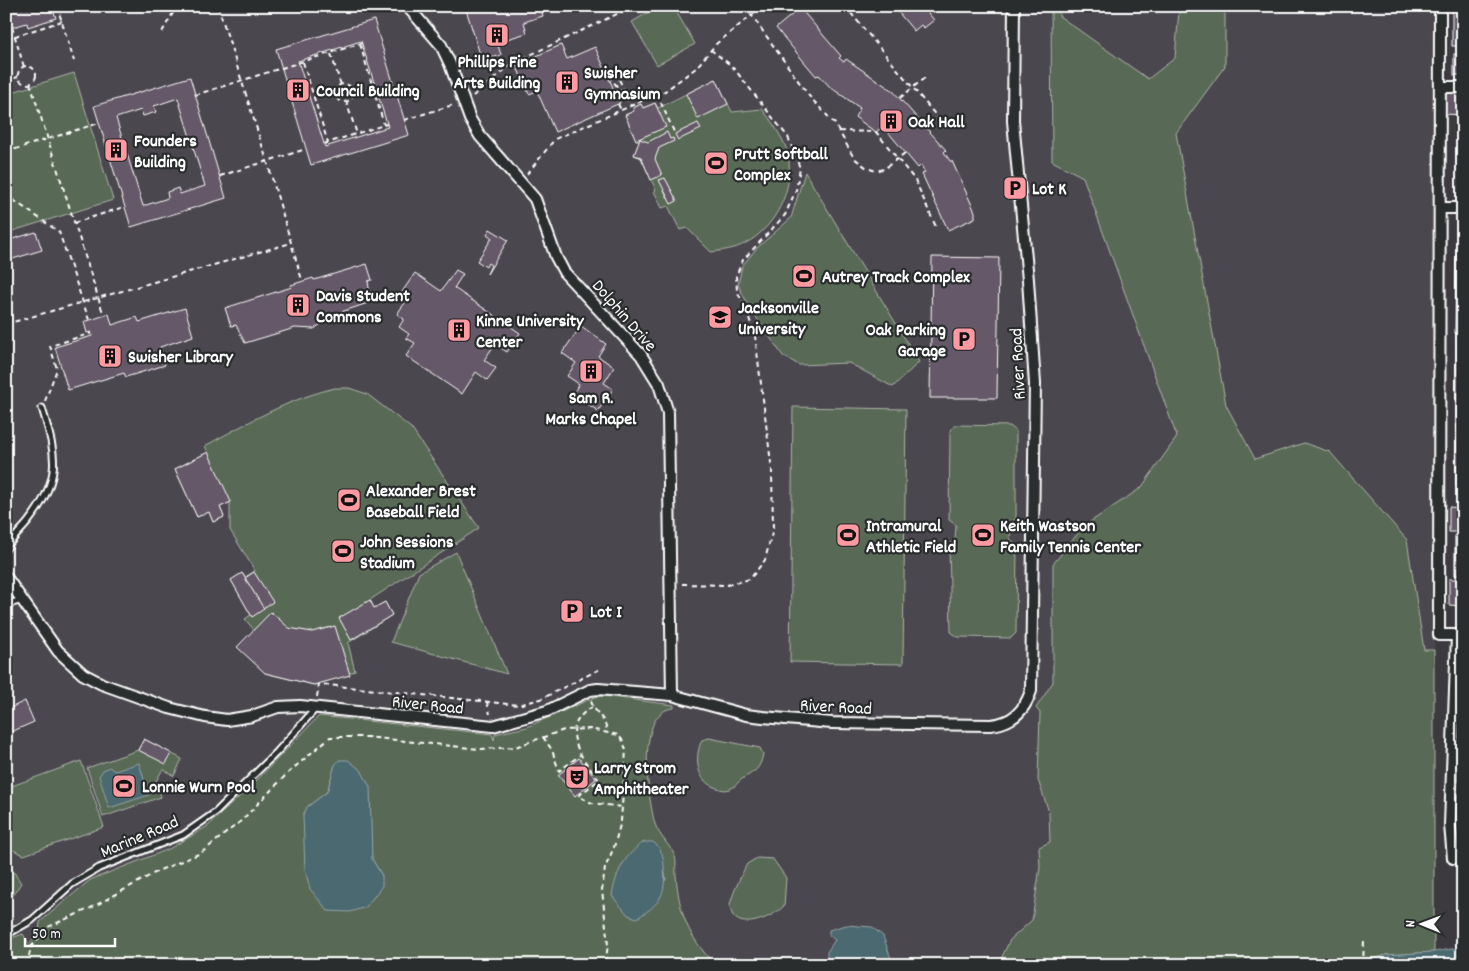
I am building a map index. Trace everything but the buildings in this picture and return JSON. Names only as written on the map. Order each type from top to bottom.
[{"type":"street","name":"Dolphin Drive","points":[[407,6],[430,30],[441,45],[480,136],[535,199],[556,257],[564,272],[641,355],[659,384],[668,413],[672,695]]},
{"type":"street","name":"River Road","points":[[6,576],[24,599],[58,651],[83,674],[102,684],[169,708],[205,718],[227,720],[252,716],[278,707],[316,708],[493,726],[548,711],[590,690],[672,695],[755,716],[832,723],[912,726],[996,725],[1014,718],[1026,703],[1031,691],[1035,384],[1028,280],[1013,121],[1014,6]]},
{"type":"street","points":[[1440,6],[1439,635],[1460,635],[1459,732],[1450,826],[1453,858],[1463,857]]},
{"type":"street","points":[[1440,87],[1463,87]]},
{"type":"street","points":[[1440,208],[1463,208]]},
{"type":"lane","points":[[6,549],[28,523],[50,490],[55,456],[42,408]]},
{"type":"lane","points":[[6,605],[24,599]]},
{"type":"lane","name":"Marine Road","points":[[6,935],[32,920],[72,884],[99,868],[183,835],[216,812],[277,752],[316,708]]},
{"type":"path","points":[[57,6],[74,60]]},
{"type":"path","points":[[162,32],[176,6]]},
{"type":"path","points":[[218,6],[302,280]]},
{"type":"path","points":[[404,120],[464,102],[513,63],[634,6]]},
{"type":"path","points":[[745,6],[809,96],[839,131],[854,158],[867,168],[876,171],[884,169],[906,153]]},
{"type":"path","points":[[521,182],[556,139],[621,110],[637,105],[689,74],[711,50],[763,6]]},
{"type":"path","points":[[844,6],[948,130]]},
{"type":"path","points":[[6,39],[62,21]]},
{"type":"path","points":[[12,28],[24,67]]},
{"type":"path","points":[[195,95],[361,44],[386,125],[326,144],[303,62]]},
{"type":"path","points":[[670,583],[727,585],[750,579],[765,560],[773,528],[772,471],[755,336],[738,291],[736,276],[743,260],[785,215],[796,190],[800,168],[788,137],[732,66],[711,50]]},
{"type":"path","points":[[331,53],[341,85]]},
{"type":"path","points":[[24,67],[19,72],[18,77],[21,82],[30,83]]},
{"type":"path","points":[[24,67],[31,68],[35,72],[34,80],[30,83]]},
{"type":"path","points":[[628,101],[616,70],[607,74],[631,106]]},
{"type":"path","points":[[900,98],[927,76]]},
{"type":"path","points":[[6,81],[18,77]]},
{"type":"path","points":[[30,83],[104,316]]},
{"type":"path","points":[[341,85],[347,85],[352,92],[351,98],[341,102],[336,96],[335,90],[341,85]]},
{"type":"path","points":[[657,94],[675,134]]},
{"type":"path","points":[[346,101],[357,134]]},
{"type":"path","points":[[618,104],[621,110]]},
{"type":"path","points":[[6,152],[99,124]]},
{"type":"path","points":[[839,131],[876,132],[914,180],[936,227]]},
{"type":"path","points":[[220,176],[306,149]]},
{"type":"path","points":[[6,195],[59,232],[88,320]]},
{"type":"path","points":[[74,223],[124,207]]},
{"type":"path","points":[[6,324],[291,244]]},
{"type":"path","points":[[42,408],[57,369],[50,346],[92,333]]},
{"type":"path","points":[[319,684],[488,702],[526,704],[541,699],[602,668]]},
{"type":"path","points":[[590,699],[592,707],[603,719],[607,731]]},
{"type":"path","points":[[488,702],[491,719]]},
{"type":"path","points":[[592,707],[580,718],[574,729],[580,755],[599,780],[578,796],[592,802],[622,807]]},
{"type":"path","points":[[27,965],[31,947],[48,928],[91,908],[160,870],[201,853],[241,821],[288,773],[330,737],[367,737],[480,749],[515,747],[550,733],[574,729],[607,731],[618,735],[624,740],[626,750],[619,833],[605,868],[602,890],[608,945],[605,965]]},
{"type":"path","points":[[543,736],[552,750],[559,771],[580,755]]},
{"type":"path","points":[[1363,965],[1364,940]]},
{"type":"shaded area","name":"Jacksonville University","points":[[6,6],[1435,6],[1434,952],[1357,965],[6,965]]},
{"type":"green space","points":[[659,6],[673,6],[695,44],[657,65],[632,22]]},
{"type":"green space","points":[[1051,6],[1059,6],[1059,16],[1148,79],[1175,58],[1179,10],[1185,6],[1225,6],[1225,66],[1176,133],[1226,405],[1255,459],[1304,443],[1330,452],[1407,540],[1424,650],[1434,650],[1434,952],[1386,955],[1357,965],[998,965],[1010,940],[1032,920],[1040,867],[1039,847],[1050,842],[1049,812],[1038,780],[1040,713],[1036,708],[1053,682],[1053,564],[1084,526],[1141,488],[1177,437],[1083,177],[1052,161]]},
{"type":"green space","points":[[74,73],[113,200],[6,233],[6,94]]},
{"type":"green space","name":"Prutt Softball Complex","points":[[716,79],[732,112],[762,109],[769,117],[785,145],[789,160],[789,176],[786,192],[780,207],[761,232],[748,242],[734,248],[711,252],[687,228],[680,230],[668,206],[662,208],[641,158],[634,155],[639,143],[625,115],[634,111],[633,108],[641,104],[643,108],[655,103],[658,108]]},
{"type":"green space","name":"Autrey Track Complex","points":[[805,172],[919,362],[893,387],[849,363],[799,365],[783,356],[751,310],[738,285],[742,266],[757,248],[791,218]]},
{"type":"green space","name":"John Sessions Stadium","points":[[335,388],[349,388],[367,394],[411,428],[479,528],[370,600],[374,608],[385,602],[392,615],[348,643],[355,671],[314,685],[265,673],[254,630],[245,619],[251,615],[231,580],[242,573],[245,577],[255,571],[230,530],[230,502],[220,507],[224,517],[213,522],[209,512],[197,517],[175,469],[208,452],[205,446],[252,420],[301,398]]},
{"type":"green space","name":"Intramural Athletic Field","points":[[793,407],[906,409],[903,664],[790,662]]},
{"type":"green space","name":"Keith Wastson Family Tennis Center","points":[[955,425],[1010,426],[1016,431],[1016,518],[1011,523],[1010,539],[1017,545],[1016,633],[1011,638],[958,637],[951,632],[949,546],[955,539],[956,525],[949,520],[950,431]]},
{"type":"green space","points":[[456,552],[507,674],[391,642],[419,573]]},
{"type":"green space","points":[[603,696],[674,705],[674,708],[662,713],[654,723],[649,739],[647,757],[648,777],[655,824],[675,856],[677,888],[685,920],[689,930],[709,958],[701,965],[6,965],[6,940],[23,934],[29,944],[39,932],[40,922],[90,880],[169,849],[208,826],[256,781],[319,716],[492,734],[494,740],[495,734],[527,727],[595,697]],"holes":[[[335,765],[369,830],[372,859],[382,876],[307,807],[327,792]],[[621,867],[664,868],[666,880],[612,896]]]},
{"type":"green space","points":[[709,738],[760,748],[763,754],[760,764],[728,790],[708,784],[703,779],[698,767],[698,753],[702,740]]},
{"type":"green space","points":[[144,739],[182,759],[174,776],[163,769],[156,781],[161,797],[103,817],[87,768],[138,750]]},
{"type":"green space","points":[[81,761],[104,827],[24,855],[11,849],[6,836],[6,788]]},
{"type":"green space","points":[[757,858],[773,859],[786,878],[784,906],[763,919],[746,922],[738,920],[733,915],[730,904],[747,864]]},
{"type":"green space","points":[[6,860],[21,883],[6,906]]},
{"type":"water","points":[[339,760],[348,760],[361,770],[370,787],[372,859],[382,876],[382,886],[366,907],[350,912],[328,911],[310,889],[305,869],[303,815],[307,807],[327,792],[335,765]]},
{"type":"water","name":"Lonnie Wurn Pool","points":[[139,763],[149,795],[109,808],[99,776],[103,770],[109,767],[115,771]]},
{"type":"water","points":[[644,842],[653,842],[662,853],[664,884],[661,897],[652,907],[637,918],[628,915],[612,896],[622,865],[631,853]]},
{"type":"water","points":[[846,925],[872,927],[883,936],[893,964],[830,965],[827,961],[827,952],[835,940],[829,935],[829,930]]},
{"type":"water","points":[[1463,947],[1463,965],[1357,965],[1386,955],[1434,952]]},
{"type":"place","name":"Phillips Fine Arts Building","points":[[497,35]]},
{"type":"place","name":"Swisher Gymnasium","points":[[567,82]]},
{"type":"place","name":"Council Building","points":[[298,90]]},
{"type":"place","name":"Oak Hall","points":[[891,121]]},
{"type":"place","name":"Founders Building","points":[[116,150]]},
{"type":"place","name":"Prutt Softball Complex","points":[[716,163]]},
{"type":"place","name":"Lot K","points":[[1015,188]]},
{"type":"place","name":"Autrey Track Complex","points":[[804,276]]},
{"type":"place","name":"Davis Student Commons","points":[[298,305]]},
{"type":"place","name":"Jacksonville University","points":[[720,317]]},
{"type":"place","name":"Kinne University Center","points":[[459,330]]},
{"type":"place","name":"Oak Parking Garage","points":[[964,339]]},
{"type":"place","name":"Swisher Library","points":[[110,356]]},
{"type":"place","name":"Sam R. Marks Chapel","points":[[591,371]]},
{"type":"place","name":"Alexander Brest Baseball Field","points":[[349,500]]},
{"type":"place","name":"Intramural Athletic Field","points":[[848,535]]},
{"type":"place","name":"Keith Wastson Family Tennis Center","points":[[983,535]]},
{"type":"place","name":"John Sessions Stadium","points":[[343,551]]},
{"type":"place","name":"Lot I","points":[[572,611]]},
{"type":"place","name":"Larry Strom Amphitheater","points":[[577,777]]},
{"type":"place","name":"Lonnie Wurn Pool","points":[[124,786]]}]
